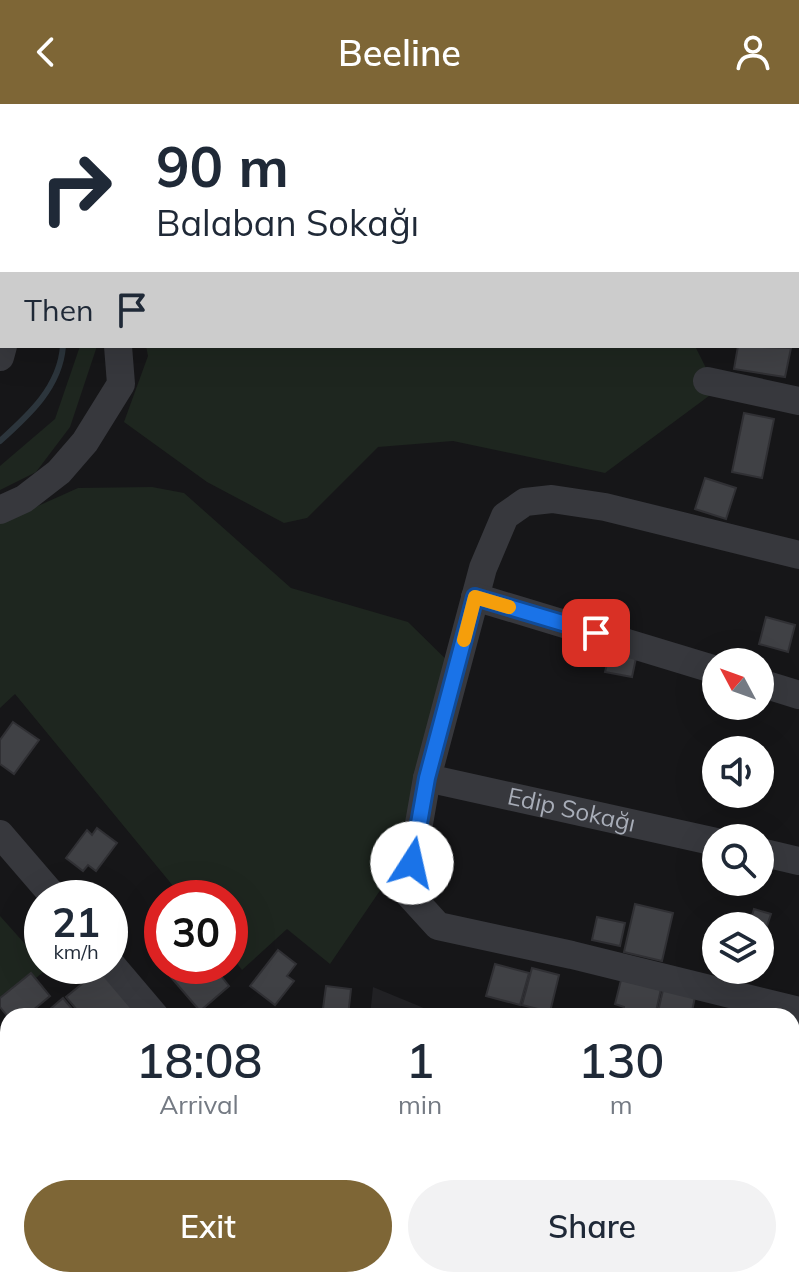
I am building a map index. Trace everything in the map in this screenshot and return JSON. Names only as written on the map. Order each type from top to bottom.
[{"type":"street","points":[[0,510],[24,499],[59,472],[85,442],[121,384],[118,348]]},
{"type":"street","points":[[707,381],[799,401]]},
{"type":"street","points":[[764,1008],[729,1005],[438,926],[407,892],[427,778],[483,568],[505,516],[525,502],[552,499],[605,507],[799,555]]},
{"type":"street","points":[[475,597],[702,666]]},
{"type":"street","points":[[774,687],[799,695]]},
{"type":"street","name":"Edip Sokağı","points":[[427,778],[702,839]]},
{"type":"street","points":[[0,834],[40,880]]},
{"type":"street","points":[[774,855],[799,861]]},
{"type":"street","points":[[128,984],[148,1008]]},
{"type":"shaded area","points":[[79,348],[96,348],[70,427],[36,472],[0,490],[0,466],[55,419]]},
{"type":"shaded area","points":[[146,348],[696,348],[717,390],[605,473],[453,441],[378,447],[307,518],[284,523],[207,482],[124,422],[148,356]]},
{"type":"shaded area","points":[[152,487],[184,493],[291,588],[408,622],[460,673],[396,867],[330,964],[287,929],[248,965],[248,880],[168,880],[15,694],[0,708],[0,523],[78,488]]},
{"type":"shaded area","points":[[0,916],[24,943],[24,984],[28,984],[0,1007]]},
{"type":"shaded area","points":[[373,987],[424,1008],[371,1008]]},
{"type":"building","points":[[738,348],[791,348],[785,377],[734,369]]},
{"type":"building","points":[[744,413],[774,419],[762,478],[732,472]]},
{"type":"building","points":[[705,478],[736,488],[726,519],[695,509]]},
{"type":"building","points":[[766,617],[795,625],[788,652],[759,644]]},
{"type":"building","points":[[610,652],[636,658],[632,677],[605,672]]},
{"type":"building","points":[[13,722],[39,740],[14,774],[0,764],[0,740]]},
{"type":"building","points":[[97,828],[117,843],[96,871],[88,865],[83,871],[66,858],[87,830],[92,835]]},
{"type":"building","points":[[635,904],[673,913],[662,961],[624,952]]},
{"type":"building","points":[[597,917],[625,923],[620,946],[592,940]]},
{"type":"building","points":[[278,950],[296,964],[287,976],[294,981],[275,1005],[250,986]]},
{"type":"building","points":[[495,964],[529,973],[520,1005],[486,996]]},
{"type":"building","points":[[532,968],[559,975],[551,1008],[522,1005]]},
{"type":"building","points":[[24,979],[24,984],[40,984],[50,996],[36,1008],[0,1007],[0,998]]},
{"type":"building","points":[[621,980],[661,989],[657,1008],[624,1008],[615,1004]]},
{"type":"building","points":[[82,984],[121,984],[143,1008],[75,1008],[66,997]]},
{"type":"building","points":[[177,984],[229,986],[203,1008],[197,1008]]},
{"type":"building","points":[[326,986],[351,989],[349,1008],[323,1008]]},
{"type":"building","points":[[663,990],[695,997],[693,1008],[659,1008]]},
{"type":"building","points":[[63,998],[71,1008],[51,1008]]},
{"type":"waterway","points":[[0,441],[41,399],[56,374],[63,348]]},
{"type":"slow traffic","points":[[464,640],[475,597],[509,607]]},
{"type":"route","points":[[412,863],[427,778],[475,597],[596,633]]}]
